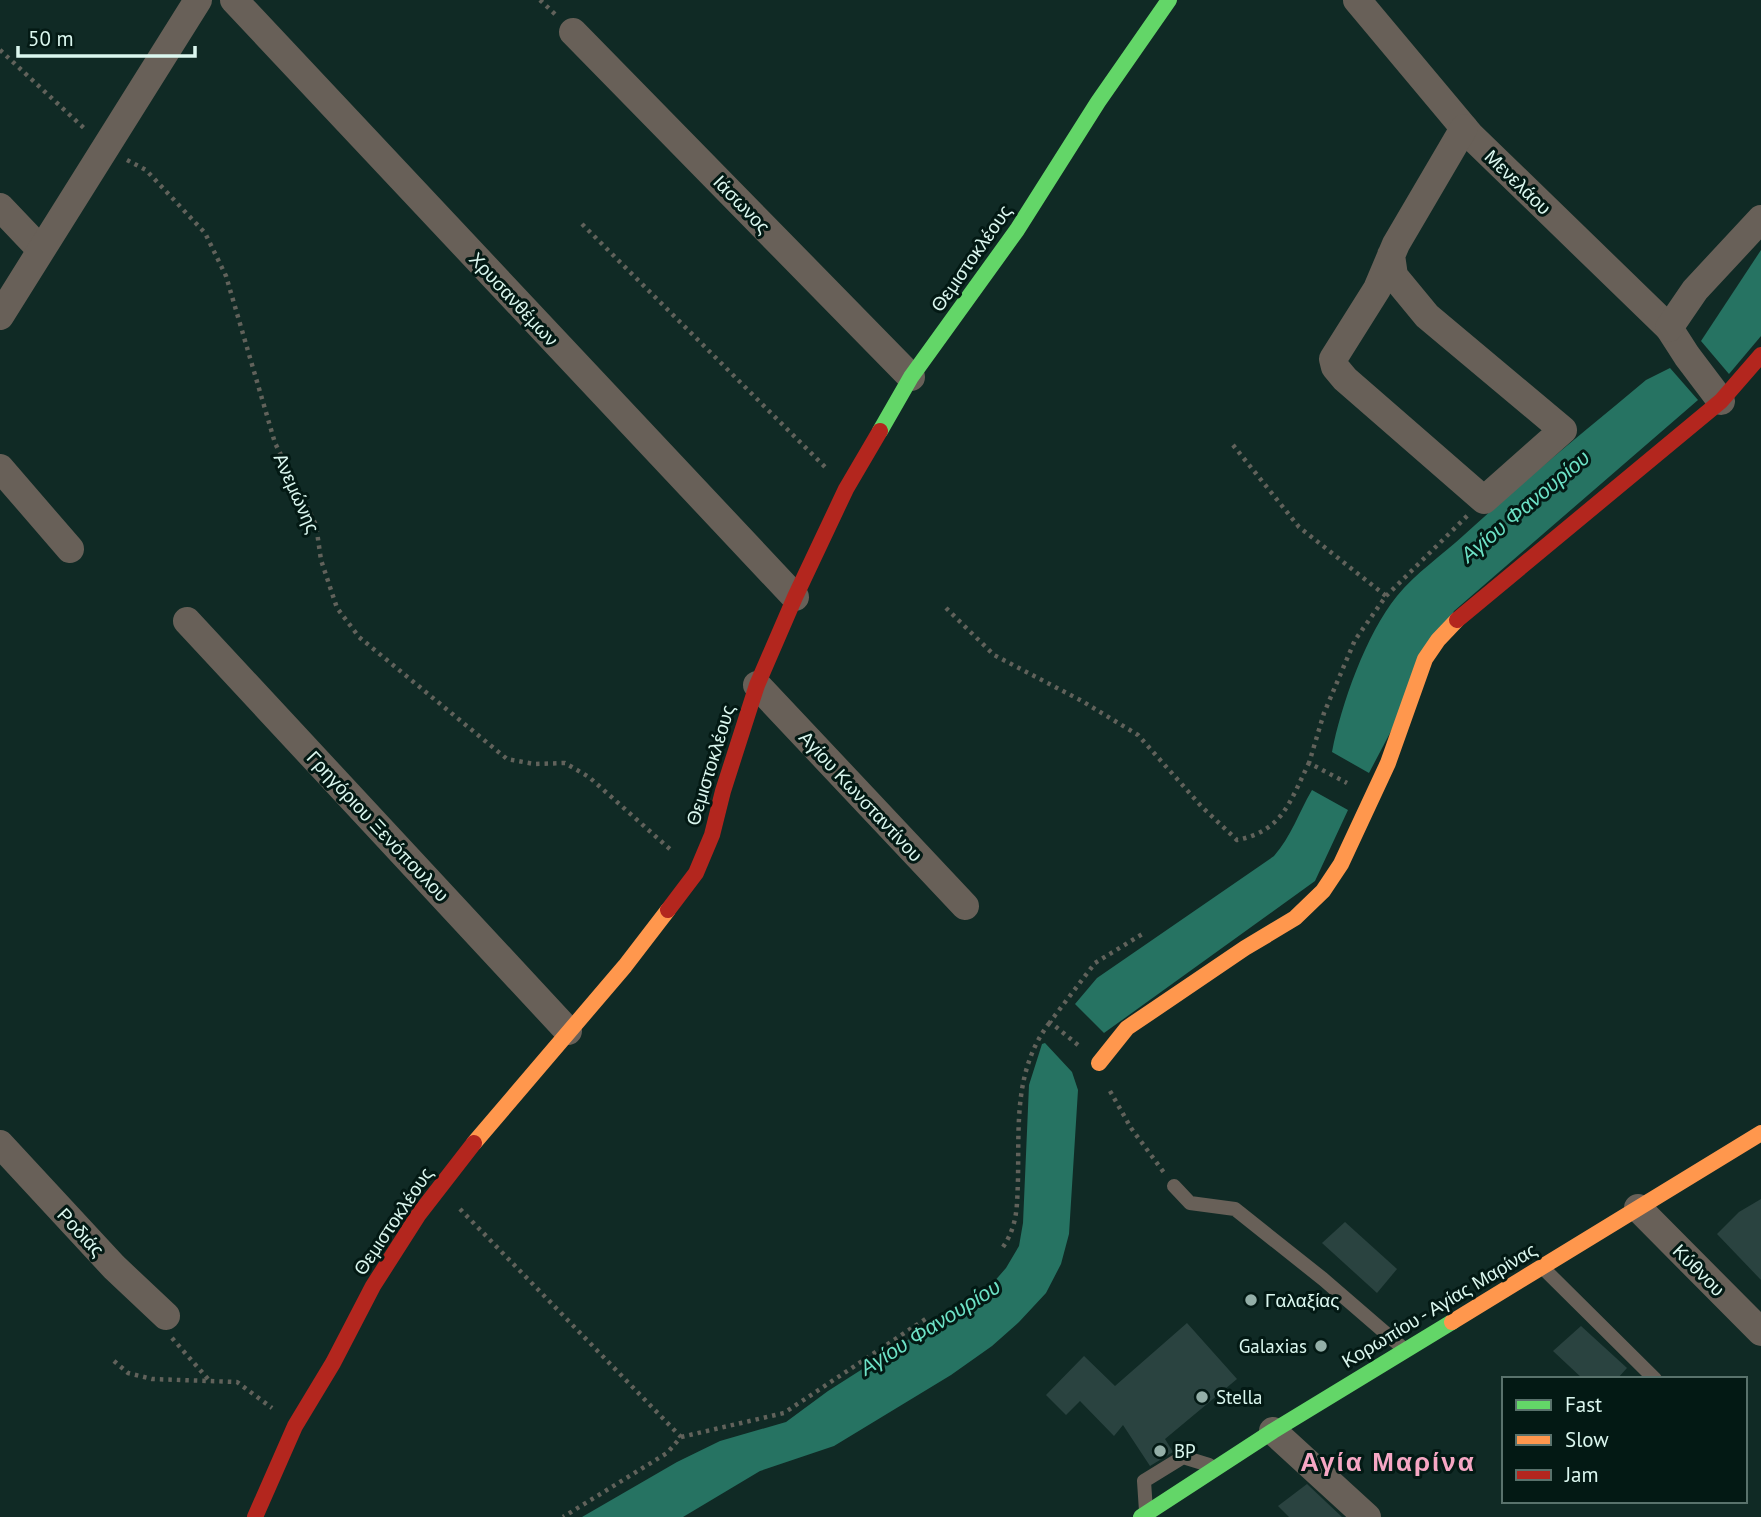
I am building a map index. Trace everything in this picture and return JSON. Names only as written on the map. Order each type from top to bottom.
[{"type":"street","points":[[0,316],[198,0]]},
{"type":"street","name":"Χρυσανθέμων","points":[[234,0],[795,597]]},
{"type":"street","name":"Θεμιστοκλέους","points":[[255,1517],[295,1426],[333,1363],[373,1286],[419,1214],[486,1128],[625,966],[696,873],[712,835],[723,791],[757,685],[846,489],[911,377],[1017,230],[1098,102],[1169,0]]},
{"type":"street","name":"Μενελάου","points":[[1357,0],[1464,128],[1669,328],[1716,394]]},
{"type":"street","name":"Ιάσωνος","points":[[573,32],[911,377]]},
{"type":"street","points":[[1391,255],[1394,276],[1427,316],[1563,430],[1484,500],[1345,379],[1335,367],[1333,359],[1377,289],[1391,255],[1464,128]]},
{"type":"street","points":[[0,207],[40,250]]},
{"type":"street","points":[[1669,328],[1695,290],[1761,219]]},
{"type":"street","points":[[1099,1063],[1127,1028],[1245,948],[1295,918],[1323,891],[1341,864],[1373,796],[1388,763],[1415,682],[1438,640],[1454,623],[1761,355]]},
{"type":"street","points":[[0,468],[70,549]]},
{"type":"street","name":"Γρηγόριου Ξενόπουλου","points":[[187,621],[568,1031]]},
{"type":"street","name":"Αγίου Κωνσταντίνου","points":[[757,685],[965,906]]},
{"type":"street","name":"Κορωπίου - Αγίας Μαρίνας","points":[[1144,1516],[1273,1431],[1761,1133]]},
{"type":"street","name":"Ροδιάς","points":[[0,1144],[114,1267],[166,1316]]},
{"type":"street","name":"Κύθνου","points":[[1638,1208],[1761,1332]]},
{"type":"street","points":[[1273,1431],[1367,1517]]},
{"type":"lane","points":[[1174,1186],[1190,1203],[1235,1209],[1405,1350]]},
{"type":"lane","points":[[1542,1267],[1654,1377]]},
{"type":"lane","points":[[1144,1516],[1144,1481],[1183,1457],[1217,1467]]},
{"type":"path","name":"Ανεμώνης","points":[[0,50],[104,147],[146,170],[205,233],[226,276],[275,443],[316,525],[321,560],[337,608],[359,636],[508,758],[534,764],[565,763],[589,776],[696,873]]},
{"type":"path","points":[[582,224],[846,489]]},
{"type":"path","points":[[1233,445],[1299,527],[1386,596]]},
{"type":"path","points":[[946,608],[994,655],[1083,701],[1138,735],[1202,807],[1237,840],[1249,838],[1282,817],[1310,763],[1324,713],[1355,640],[1386,596],[1484,500]]},
{"type":"path","points":[[1310,763],[1373,796]]},
{"type":"path","points":[[1003,1247],[1012,1233],[1017,1210],[1022,1078],[1036,1040],[1095,963],[1144,933]]},
{"type":"path","points":[[1050,1022],[1099,1063],[1112,1095],[1131,1128],[1174,1186]]},
{"type":"path","points":[[440,1188],[681,1437]]},
{"type":"path","points":[[563,1517],[667,1452],[681,1437],[784,1413],[927,1318]]},
{"type":"path","points":[[114,1361],[128,1373],[152,1379],[237,1382],[295,1426]]},
{"type":"water","points":[[1761,250],[1761,336],[1729,374],[1701,341]]},
{"type":"water","name":"Αγίου Φανουρίου","points":[[1670,368],[1698,400],[1454,611],[1369,773],[1332,752],[1342,713],[1365,650],[1386,612],[1404,588],[1577,437],[1646,380]]},
{"type":"water","points":[[1312,790],[1348,810],[1315,881],[1104,1033],[1075,1004],[1097,978],[1274,856],[1290,833]]},
{"type":"water","name":"Αγίου Φανουρίου","points":[[1045,1043],[1072,1072],[1078,1090],[1069,1234],[1061,1264],[1046,1293],[1019,1322],[992,1346],[951,1375],[834,1446],[760,1471],[683,1517],[582,1517],[677,1462],[720,1441],[786,1422],[828,1391],[992,1284],[1006,1268],[1019,1246],[1023,1223],[1029,1085],[1042,1044]]},
{"type":"building","points":[[1761,1199],[1761,1280],[1717,1234],[1739,1212]]},
{"type":"building","points":[[1345,1222],[1397,1269],[1377,1293],[1322,1243]]},
{"type":"building","points":[[1187,1323],[1237,1379],[1165,1439],[1173,1452],[1150,1466],[1123,1425],[1114,1436],[1080,1401],[1066,1415],[1046,1395],[1084,1356],[1115,1386]]},
{"type":"building","points":[[1581,1326],[1627,1368],[1619,1377],[1581,1377],[1553,1351]]},
{"type":"building","points":[[1307,1484],[1342,1517],[1289,1517],[1278,1506]]},
{"type":"traffic: fast","points":[[880,431],[911,377],[1017,230],[1098,102],[1169,0]]},
{"type":"traffic: fast","points":[[1141,1517],[1273,1431],[1452,1322]]},
{"type":"traffic: slow","points":[[1099,1063],[1127,1028],[1245,948],[1295,918],[1323,891],[1341,864],[1388,763],[1425,659],[1457,620]]},
{"type":"traffic: slow","points":[[474,1143],[625,966],[668,910]]},
{"type":"traffic: slow","points":[[1452,1322],[1761,1133]]},
{"type":"traffic: jam","points":[[1457,620],[1721,401],[1761,355]]},
{"type":"traffic: jam","points":[[668,910],[696,873],[712,835],[723,791],[757,685],[846,489],[880,431]]},
{"type":"traffic: jam","points":[[255,1517],[295,1426],[333,1363],[373,1286],[419,1214],[474,1143]]},
{"type":"place","name":"Γαλαξίας","points":[[1251,1300]]},
{"type":"place","name":"Galaxias","points":[[1321,1346]]},
{"type":"place","name":"Stella","points":[[1202,1397]]},
{"type":"place","name":"BP","points":[[1160,1451]]},
{"type":"district","name":"Αγία Μαρίνα","points":[[1388,1461]]}]
